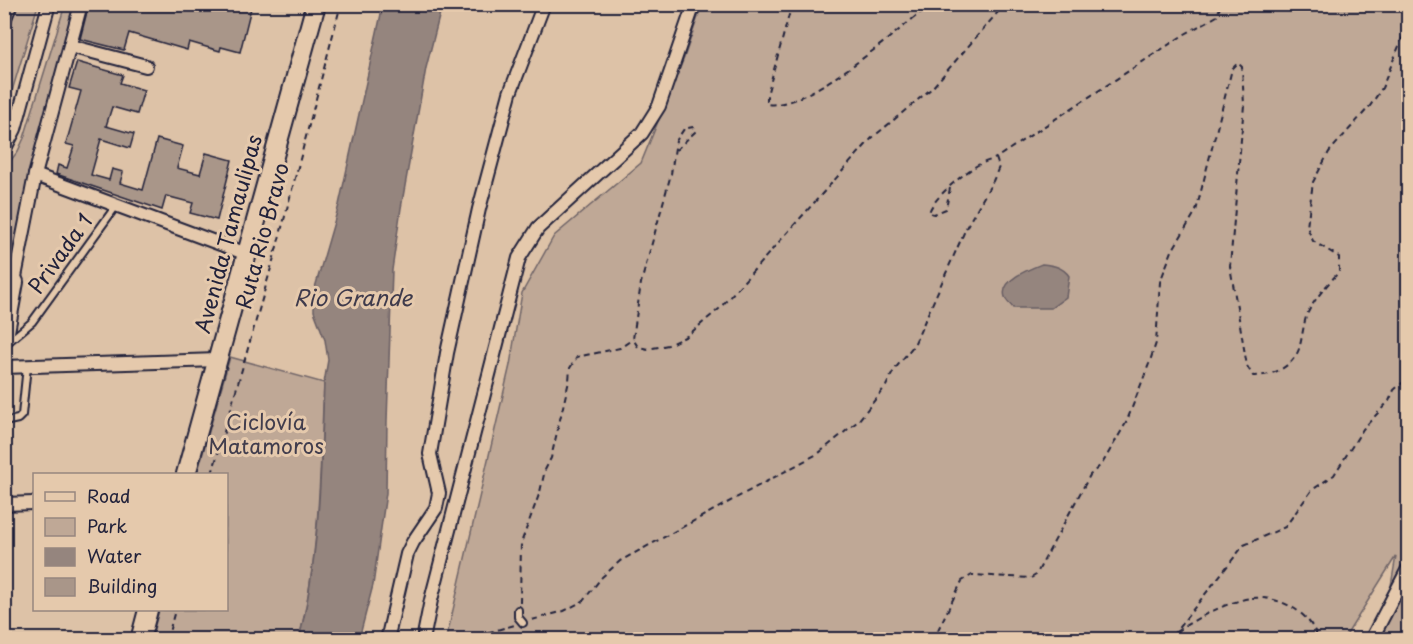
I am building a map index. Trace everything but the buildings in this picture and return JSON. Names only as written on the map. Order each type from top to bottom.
[{"type":"street","points":[[4,150],[18,119],[49,4]]},
{"type":"street","points":[[4,337],[35,175],[81,4]]},
{"type":"street","name":"Avenida Tamaulipas","points":[[186,473],[316,4]]},
{"type":"street","points":[[387,639],[407,554],[436,508],[439,493],[430,454],[447,353],[479,209],[510,93],[544,4]]},
{"type":"street","points":[[423,639],[519,258],[538,228],[642,133],[659,106],[694,4]]},
{"type":"street","points":[[70,46],[146,66]]},
{"type":"street","points":[[35,175],[247,254]]},
{"type":"street","points":[[4,265],[14,282]]},
{"type":"street","points":[[4,367],[218,360]]},
{"type":"street","points":[[4,504],[33,503]]},
{"type":"street","points":[[1371,639],[1400,589],[1408,569]]},
{"type":"street","points":[[140,639],[147,611]]},
{"type":"lane","points":[[4,28],[14,4]]},
{"type":"lane","points":[[4,115],[18,119]]},
{"type":"lane","name":"Privada 1","points":[[4,345],[32,322],[116,205]]},
{"type":"lane","points":[[4,422],[22,415],[27,366]]},
{"type":"lane","points":[[518,610],[518,617],[523,623]]},
{"type":"path","name":"Ruta Rio Bravo","points":[[212,473],[275,254],[341,4]]},
{"type":"path","points":[[792,4],[767,95],[767,104],[778,106],[831,82],[931,4]]},
{"type":"path","points":[[676,150],[696,131],[693,127],[684,129],[676,141],[676,150],[641,283],[633,339],[638,348],[648,349],[668,345],[687,336],[719,309],[872,138],[932,88],[1005,4]]},
{"type":"path","points":[[950,188],[946,209],[934,214],[929,213],[931,206],[950,188],[975,166],[996,158],[1185,34],[1217,16],[1221,4]]},
{"type":"path","points":[[933,639],[962,581],[972,575],[1031,578],[1036,575],[1090,475],[1102,464],[1126,423],[1156,343],[1160,282],[1172,251],[1196,211],[1232,69],[1238,63],[1242,67],[1244,105],[1230,266],[1247,366],[1253,376],[1266,376],[1282,369],[1292,361],[1298,351],[1306,316],[1316,298],[1339,272],[1339,257],[1313,241],[1307,227],[1313,182],[1329,152],[1370,106],[1382,88],[1408,24]]},
{"type":"path","points":[[469,639],[564,611],[583,601],[602,577],[620,561],[819,453],[858,421],[914,345],[967,226],[996,174],[999,167],[996,158]]},
{"type":"path","points":[[506,627],[513,621],[518,610],[521,543],[551,458],[570,368],[577,357],[614,350],[633,339]]},
{"type":"path","points":[[1172,636],[1244,545],[1285,526],[1312,490],[1334,475],[1363,429],[1389,401],[1394,390],[1408,378]]},
{"type":"path","points":[[1166,639],[1214,610],[1252,598],[1272,600],[1297,609],[1315,629],[1318,639]]},
{"type":"path","points":[[167,639],[174,611]]},
{"type":"green space","points":[[5,5],[38,5],[5,114]]},
{"type":"green space","points":[[65,5],[75,5],[31,165],[12,259],[5,253],[4,169],[18,151],[24,138]]},
{"type":"green space","points":[[702,5],[1408,5],[1408,639],[1382,639],[1396,556],[1344,639],[446,640],[510,365],[522,293],[554,236],[641,163],[684,58]]},
{"type":"green space","name":"Ciclovía Matamoros","points":[[230,357],[324,383],[315,544],[299,639],[151,640],[159,611],[228,611],[228,473],[197,473]]},
{"type":"water","name":"Rio Grande","points":[[383,5],[442,5],[426,68],[392,270],[386,493],[373,585],[359,639],[299,639],[315,544],[324,383],[328,360],[325,340],[314,311],[314,291],[339,205]]},
{"type":"water","points":[[1042,264],[1064,270],[1069,276],[1066,297],[1051,308],[1013,308],[1005,297],[1004,291],[1007,285],[1031,268]]}]
